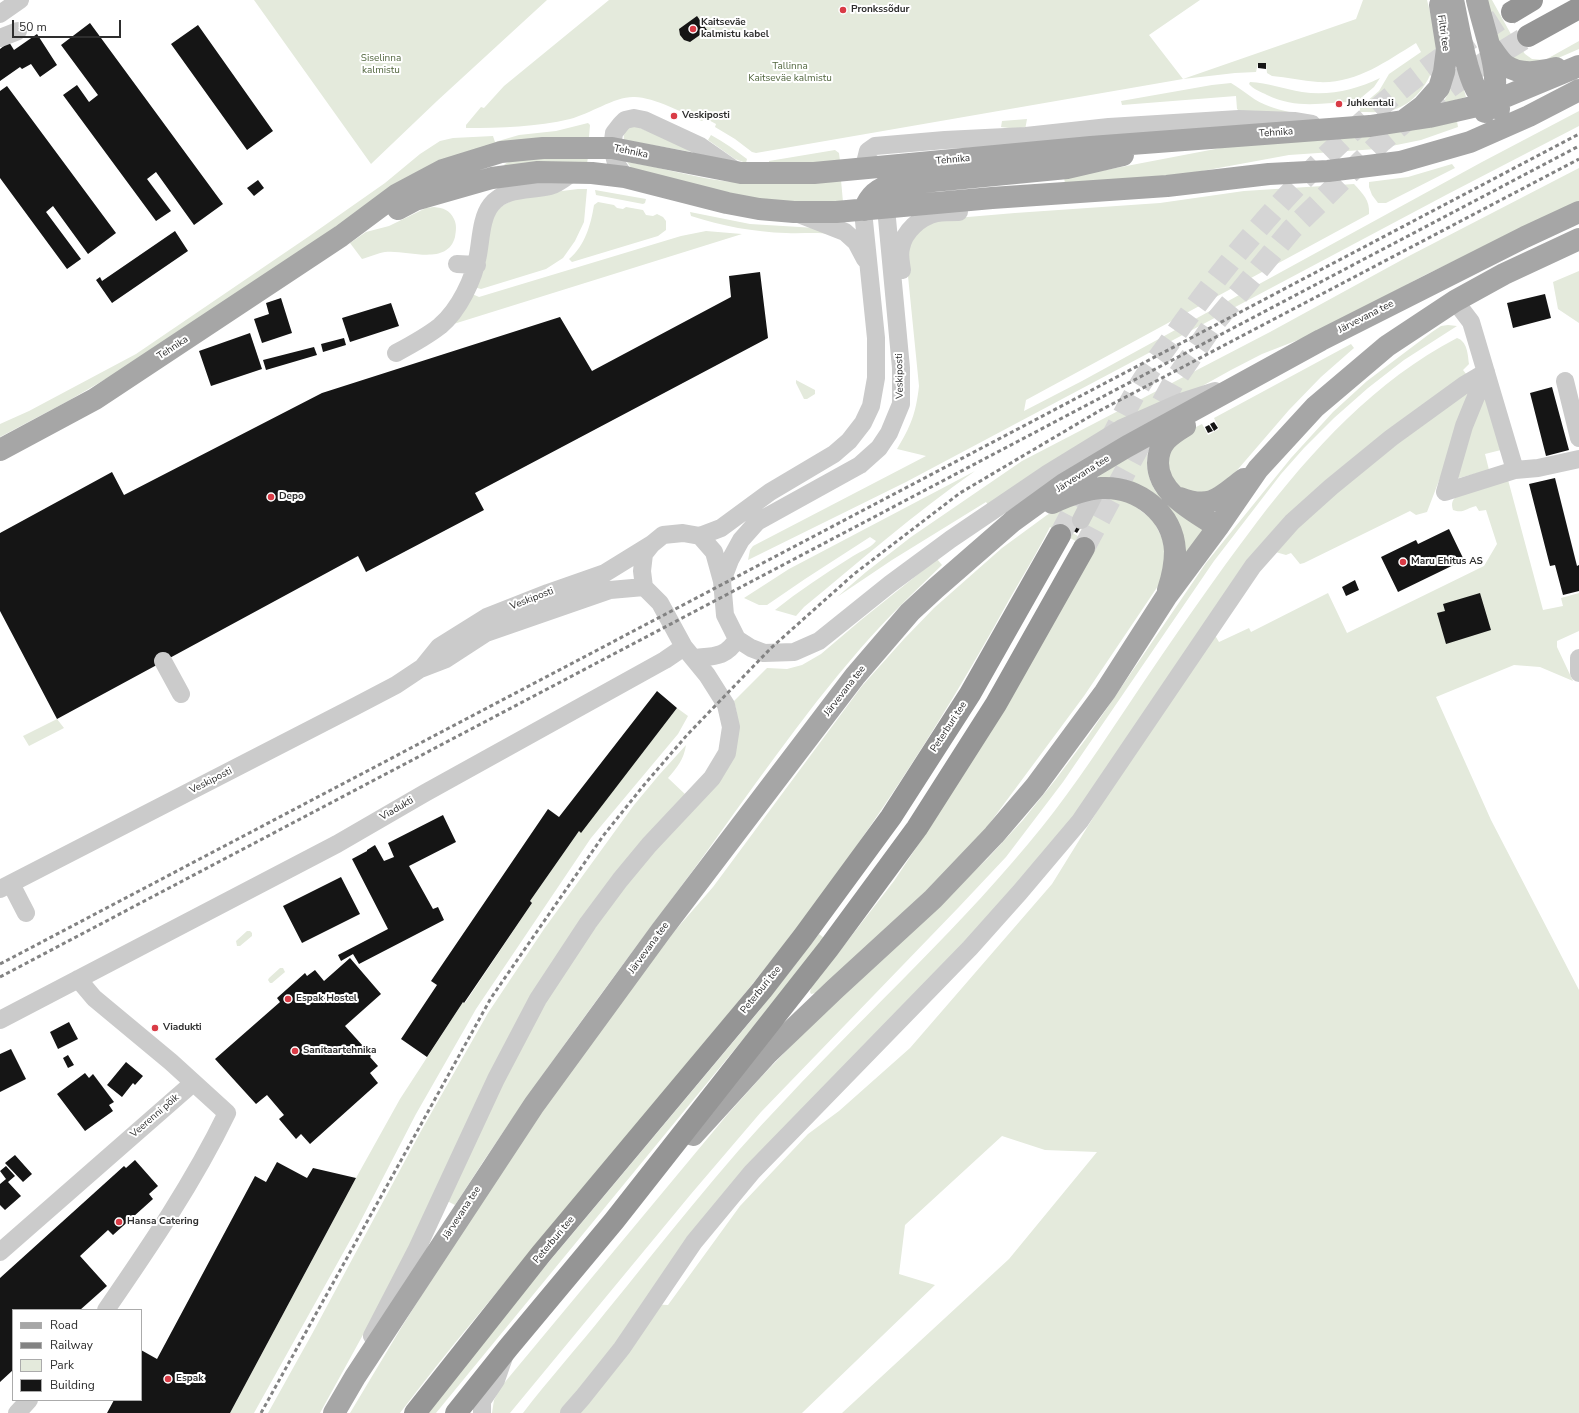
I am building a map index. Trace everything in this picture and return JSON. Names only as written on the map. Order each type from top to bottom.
[{"type":"highway","points":[[1512,12],[1532,0]]},
{"type":"highway","points":[[1528,36],[1579,8]]},
{"type":"highway","name":"Peterburi tee","points":[[415,1413],[541,1254],[762,990],[804,937],[891,817],[957,714],[1060,535]]},
{"type":"highway","points":[[456,1413],[614,1221],[828,949],[917,828],[996,704],[1084,548]]},
{"type":"main road","name":"Filtri tee","points":[[1402,121],[1423,106],[1439,88],[1444,72],[1448,49],[1439,0]]},
{"type":"main road","points":[[1453,0],[1470,73],[1479,93],[1503,112],[1514,115],[1529,116]]},
{"type":"main road","points":[[1441,150],[1478,124],[1490,103],[1495,86],[1489,45],[1477,0]]},
{"type":"main road","points":[[1489,45],[1505,64],[1519,71],[1535,73],[1579,64]]},
{"type":"main road","name":"Tehnika","points":[[0,450],[95,399],[341,236],[396,195],[443,170],[501,152],[543,148],[612,148],[741,173],[814,173],[1188,139],[1340,128],[1402,121],[1429,117],[1490,103],[1579,64]]},
{"type":"main road","points":[[864,210],[869,198],[992,198],[1167,186],[1269,174],[1328,171],[1400,162],[1470,142],[1529,116],[1579,90]]},
{"type":"main road","points":[[883,198],[892,185],[1067,168],[1188,139]]},
{"type":"main road","points":[[861,168],[873,178],[883,198]]},
{"type":"main road","name":"Tehnika","points":[[341,236],[415,200],[492,178],[538,172],[592,173],[625,177],[727,203],[759,209],[794,212],[864,210]]},
{"type":"main road","name":"Järvevana tee","points":[[334,1413],[355,1377],[534,1105],[662,931],[855,676],[910,612],[964,562],[1013,521],[1064,484],[1184,414],[1401,299],[1579,212]]},
{"type":"main road","points":[[614,1221],[767,1054],[933,898],[994,835],[1035,787],[1105,692],[1166,597],[1218,527],[1258,469],[1315,407],[1387,346],[1455,301],[1504,274],[1579,239]]},
{"type":"main road","points":[[1218,527],[1189,508],[1175,497],[1164,485],[1158,471],[1160,447],[1169,436],[1253,378]]},
{"type":"main road","points":[[1175,497],[1204,504],[1219,499],[1258,469]]},
{"type":"main road","points":[[1013,521],[1070,495],[1101,488],[1125,490],[1140,496],[1156,508],[1165,519],[1171,534],[1175,551],[1172,576],[1166,597]]},
{"type":"street","points":[[0,14],[20,0]]},
{"type":"street","points":[[0,38],[18,31]]},
{"type":"street","points":[[625,177],[616,163],[612,148],[614,133],[620,124],[629,118],[639,118],[700,146],[741,173]]},
{"type":"street","points":[[861,168],[865,164],[868,151],[873,147],[945,140],[1026,136],[1108,127],[1239,119],[1294,121],[1340,128]]},
{"type":"street","points":[[396,353],[420,340],[441,325],[458,304],[467,288],[476,266],[484,219],[490,206],[500,196],[520,190],[551,186],[573,172]]},
{"type":"street","name":"Veskiposti","points":[[722,581],[730,560],[741,540],[757,522],[860,465],[879,448],[889,433],[900,404],[901,368],[883,198]]},
{"type":"street","points":[[894,293],[902,275],[900,249],[906,235],[915,224],[926,217],[936,214],[977,210],[992,198]]},
{"type":"street","points":[[864,210],[876,338],[876,378],[871,406],[863,423],[849,441],[834,454],[770,492],[721,528],[700,536],[714,552],[722,581],[725,615],[737,639],[751,648],[764,653],[794,652],[819,640],[890,584],[951,540],[1047,474],[1116,432],[1181,402],[1253,378]]},
{"type":"street","points":[[794,212],[845,232],[856,242],[868,264]]},
{"type":"street","points":[[457,264],[476,266]]},
{"type":"street","points":[[1455,301],[1471,322],[1515,470]]},
{"type":"street","points":[[1486,372],[1464,426],[1445,492],[1515,470],[1538,468],[1579,459]]},
{"type":"street","points":[[569,1413],[622,1348],[694,1242],[752,1172],[970,948],[1020,892],[1080,820],[1253,566],[1292,522],[1331,486],[1402,430],[1464,384],[1486,372]]},
{"type":"street","points":[[1565,381],[1579,438]]},
{"type":"street","points":[[1081,520],[1097,489]]},
{"type":"street","name":"Veskiposti","points":[[420,669],[439,647],[487,616],[605,573],[664,535],[683,533],[700,536]]},
{"type":"street","points":[[355,1377],[371,1338],[416,1252],[496,1078],[538,999],[588,923],[620,880],[649,845],[712,778],[727,752],[731,727],[726,705],[688,652],[660,603],[651,596],[644,587],[642,571],[644,554],[652,544]]},
{"type":"street","name":"Veskiposti","points":[[5,887],[396,685],[420,669],[446,659],[486,633],[610,590],[644,587]]},
{"type":"street","points":[[688,652],[714,656],[725,653],[731,648],[737,639]]},
{"type":"street","name":"Viadukti","points":[[0,1020],[337,844],[665,660],[688,652]]},
{"type":"street","points":[[1579,658],[1579,673]]},
{"type":"street","points":[[163,661],[181,694]]},
{"type":"street","points":[[5,887],[26,913]]},
{"type":"street","points":[[78,979],[94,998],[171,1062],[227,1113],[169,1218],[107,1309]]},
{"type":"street","name":"Veerenni põik","points":[[0,1252],[193,1083]]},
{"type":"street","points":[[482,1413],[482,1401],[496,1380],[508,1348]]},
{"type":"street","points":[[17,1413],[28,1401]]},
{"type":"green space","name":"Siselinna kalmistu","points":[[254,0],[547,0],[371,164]]},
{"type":"green space","name":"Tallinna Kaitseväe kalmistu","points":[[609,0],[1200,0],[1149,35],[1183,79],[756,153],[752,152],[735,139],[715,127],[716,124],[705,118],[702,121],[659,102],[641,97],[618,100],[578,117],[557,122],[492,128],[466,128],[466,125],[481,107],[484,108],[504,86]]},
{"type":"green space","points":[[1363,0],[1427,0],[1436,41],[1434,63],[1427,80],[1416,96],[1402,107],[1393,110],[1381,112],[1360,112],[1360,107],[1379,91],[1389,74],[1421,52],[1416,43],[1358,76],[1332,82],[1318,82],[1272,76],[1267,73],[1266,63],[1258,63],[1256,72],[1183,79],[1356,19]]},
{"type":"green space","points":[[1486,0],[1492,0],[1512,36],[1525,54],[1532,59],[1545,60],[1579,41],[1579,49],[1542,65],[1520,65],[1499,45]]},
{"type":"green space","points":[[1460,76],[1466,97],[1445,103],[1443,102],[1456,77]]},
{"type":"green space","points":[[1380,78],[1374,87],[1356,102],[1322,104],[1300,104],[1278,100],[1257,90],[1249,84],[1250,82],[1302,92],[1322,93],[1351,89]]},
{"type":"green space","points":[[1231,83],[1259,102],[1289,112],[1242,113],[1237,109],[1236,96],[1122,105],[1121,101],[1212,85]]},
{"type":"green space","points":[[1579,111],[1579,126],[906,482],[748,560],[750,550],[753,546],[926,456],[897,449],[912,419],[919,386],[906,256],[907,246],[921,227],[944,219],[1160,203],[1244,191],[1354,184],[1367,201],[1369,214],[1026,400],[1024,411],[1082,381],[1482,162]]},
{"type":"green space","points":[[1027,119],[1025,130],[1001,127],[1002,121]]},
{"type":"green space","points":[[1457,121],[1458,127],[1421,140],[1377,149],[1289,155],[1175,176],[1065,184],[1064,177],[1231,146]]},
{"type":"green space","points":[[588,123],[590,125],[589,137],[566,137],[513,141],[68,401],[0,437],[0,424],[29,411],[136,354],[308,237],[385,183],[420,154],[440,141],[453,138],[493,136],[495,142],[519,135],[556,131]]},
{"type":"green space","points":[[633,125],[703,154],[624,140],[626,131]]},
{"type":"green space","points":[[711,135],[747,159],[746,163],[735,159],[708,140]]},
{"type":"green space","points":[[835,150],[839,153],[840,161],[769,166],[769,161]]},
{"type":"green space","points":[[557,157],[588,157],[587,164],[504,165],[518,160]]},
{"type":"green space","points":[[627,162],[710,179],[743,183],[808,183],[841,180],[843,202],[816,204],[746,198],[632,169]]},
{"type":"green space","points":[[1452,164],[1455,168],[1386,203],[1378,203],[1372,195],[1369,187],[1369,182],[1408,177]]},
{"type":"green space","points":[[1579,168],[1579,202],[1425,275],[1316,333],[1262,354],[1231,370],[988,505],[986,502],[892,560],[837,597],[911,537],[1022,461],[1270,332],[1409,256]]},
{"type":"green space","points":[[578,189],[587,189],[584,222],[575,241],[563,258],[546,269],[481,289],[474,287],[490,219],[502,206],[513,200]]},
{"type":"green space","points":[[595,190],[646,199],[645,203],[643,204],[596,195]]},
{"type":"green space","points":[[598,202],[614,205],[617,208],[623,209],[626,207],[643,210],[646,215],[653,216],[657,214],[663,217],[666,221],[666,230],[658,236],[572,262],[569,259],[575,254],[583,241],[589,227],[594,205]]},
{"type":"green space","points":[[434,207],[448,212],[456,224],[455,237],[451,246],[444,252],[425,255],[385,252],[362,259],[350,243],[366,232],[389,226],[426,208]]},
{"type":"green space","points":[[690,212],[750,224],[816,228],[830,234],[750,230],[703,220],[691,216]]},
{"type":"green space","points":[[706,231],[742,234],[444,327],[470,293],[479,297],[681,236]]},
{"type":"green space","points":[[1579,271],[1579,323],[1558,309],[1553,282]]},
{"type":"green space","points":[[1441,326],[1457,326],[1404,360],[1368,388],[1334,418],[1281,474],[1214,561],[1063,782],[1006,857],[761,1112],[691,1194],[510,1413],[492,1413],[494,1400],[500,1388],[727,1115],[817,1019],[987,859],[1023,820],[1088,736],[1206,563],[1291,458],[1333,412],[1367,381],[1432,332]]},
{"type":"green space","points":[[1457,338],[1463,342],[1466,348],[1469,364],[1463,370],[1467,375],[1309,497],[1066,829],[646,1304],[668,1305],[740,1206],[808,1134],[839,1111],[910,1048],[1052,884],[1119,776],[1213,632],[1219,642],[1249,628],[1251,632],[1328,593],[1347,633],[1484,566],[1497,544],[1486,510],[1479,511],[1476,506],[1462,511],[1456,511],[1453,510],[1452,502],[1458,495],[1507,476],[1543,610],[1563,606],[1561,598],[1579,593],[1579,631],[1557,641],[1557,647],[1573,681],[1540,667],[1514,665],[1436,697],[1491,820],[1579,990],[1579,1413],[842,1413],[1009,1259],[1097,1152],[1045,1150],[1002,1136],[905,1225],[899,1274],[935,1285],[802,1413],[523,1413],[693,1204],[762,1124],[949,932],[1012,863],[1042,827],[1078,780],[1178,631],[1225,565],[1278,495],[1300,469],[1347,419],[1399,374],[1427,355]]},
{"type":"green space","points":[[1351,344],[1354,348],[1321,377],[1289,410],[1233,475],[1224,483],[1204,493],[1180,489],[1167,471],[1170,446],[1178,436],[1202,424],[1208,435],[1219,429],[1214,418]]},
{"type":"green space","points":[[796,380],[815,390],[815,394],[807,399],[804,399]]},
{"type":"green space","points":[[1468,392],[1448,457],[1427,512],[1416,515],[1410,511],[1304,563],[1300,564],[1291,553],[1286,555],[1272,551],[1313,506]]},
{"type":"green space","points":[[1485,395],[1501,450],[1485,454],[1489,470],[1459,478],[1457,477],[1457,467]]},
{"type":"green space","points":[[1146,446],[1148,450],[1148,471],[1156,492],[1204,529],[1186,555],[1178,531],[1098,476]]},
{"type":"green space","points":[[975,471],[888,538],[804,607],[796,616],[775,610],[812,583],[871,546],[876,541],[870,537],[767,605],[759,605],[744,598],[789,569]]},
{"type":"green space","points":[[1089,497],[1069,531],[1078,536],[1099,497],[1128,501],[1153,520],[1165,544],[1165,568],[1158,586],[1084,696],[981,835],[925,892],[816,993],[811,994],[811,988],[894,881],[934,821],[1092,550],[1050,527],[979,654],[926,741],[870,827],[779,951],[472,1322],[400,1413],[350,1413],[457,1239],[537,1118],[659,949],[713,887],[862,686],[934,608],[1002,548],[1047,515],[1064,506]]},
{"type":"green space","points":[[937,559],[942,565],[870,638],[795,729],[512,1119],[455,1205],[447,1201],[509,1068],[563,972],[635,872],[732,761],[738,731],[734,701],[767,668],[787,669],[802,665],[821,654]]},
{"type":"green space","points":[[677,708],[688,716],[678,734],[591,838],[476,1009],[416,1114],[357,1228],[254,1413],[230,1413],[400,1099],[463,1002],[465,1003],[532,903],[530,901],[579,831],[581,832]]},
{"type":"green space","points":[[57,719],[64,728],[29,746],[23,736]]},
{"type":"green space","points":[[686,745],[684,755],[680,763],[668,778],[686,795],[581,921],[414,1242],[320,1413],[268,1413],[421,1131],[488,1013],[544,929],[634,805]]},
{"type":"green space","points":[[247,931],[252,933],[252,936],[240,946],[237,946],[236,941]]},
{"type":"green space","points":[[819,934],[824,938],[763,1015],[436,1413],[426,1413],[512,1306],[759,1011]]},
{"type":"green space","points":[[280,968],[283,968],[285,972],[270,983],[268,980],[269,978]]},
{"type":"building","name":"Kaitseväe kalmistu kabel","points":[[697,16],[707,30],[690,42],[684,40],[680,35],[679,29]]},
{"type":"building","points":[[90,23],[223,204],[194,225],[156,172],[147,179],[171,211],[156,221],[63,95],[77,85],[89,102],[98,95],[61,45]]},
{"type":"building","points":[[198,25],[273,131],[247,150],[171,44]]},
{"type":"building","points":[[37,34],[57,65],[40,77],[31,64],[22,69],[20,67],[0,81],[0,49],[9,42],[14,50]]},
{"type":"building","points":[[1258,63],[1266,63],[1266,69],[1258,68]]},
{"type":"building","points":[[7,86],[116,233],[88,254],[53,206],[46,212],[81,259],[67,269],[0,178],[0,91]]},
{"type":"building","points":[[258,180],[264,188],[254,196],[247,188]]},
{"type":"building","points":[[175,231],[188,251],[112,303],[96,280],[100,277],[102,281]]},
{"type":"building","name":"Depo","points":[[760,272],[768,338],[475,493],[484,510],[366,572],[358,556],[57,719],[0,611],[0,533],[112,472],[124,495],[322,393],[560,317],[592,371],[731,297],[729,276]]},
{"type":"building","points":[[1545,294],[1551,318],[1513,328],[1507,303]]},
{"type":"building","points":[[281,298],[292,333],[262,343],[254,319],[269,314],[266,303]]},
{"type":"building","points":[[391,303],[399,326],[350,342],[342,318]]},
{"type":"building","points":[[250,333],[262,369],[211,386],[199,351]]},
{"type":"building","points":[[344,338],[346,345],[323,352],[321,344]]},
{"type":"building","points":[[314,347],[317,355],[266,370],[263,360]]},
{"type":"building","points":[[1552,387],[1569,450],[1546,456],[1530,393]]},
{"type":"building","points":[[1214,422],[1218,428],[1214,431],[1210,424]]},
{"type":"building","points":[[1209,425],[1213,431],[1208,433],[1205,427]]},
{"type":"building","points":[[1555,478],[1577,566],[1579,565],[1579,591],[1563,595],[1555,565],[1550,566],[1529,484]]},
{"type":"building","points":[[1077,522],[1082,525],[1077,533],[1072,530]]},
{"type":"building","points":[[1449,529],[1464,560],[1398,592],[1381,557],[1416,540],[1418,544]]},
{"type":"building","points":[[1355,580],[1359,590],[1346,596],[1342,587]]},
{"type":"building","points":[[1480,593],[1491,630],[1446,644],[1437,613],[1445,611],[1443,604]]},
{"type":"building","points":[[657,691],[677,708],[581,833],[579,831],[530,901],[532,903],[464,1003],[463,1002],[427,1057],[401,1039],[437,985],[431,981],[548,809],[559,817]]},
{"type":"building","points":[[443,815],[456,842],[409,866],[433,909],[438,907],[444,920],[359,964],[353,954],[341,961],[338,955],[388,929],[352,859],[375,845],[384,861],[394,857],[388,843]]},
{"type":"building","points":[[341,877],[360,914],[302,943],[283,906]]},
{"type":"building","name":"Sanitaartehnika","points":[[350,958],[381,994],[345,1026],[378,1066],[370,1073],[378,1083],[310,1144],[301,1134],[296,1139],[279,1119],[284,1115],[267,1095],[256,1104],[215,1059],[280,1002],[277,998],[305,973],[307,976],[315,970],[324,981]]},
{"type":"building","points":[[69,1022],[78,1039],[58,1049],[50,1032]]},
{"type":"building","points":[[11,1049],[26,1079],[0,1092],[0,1054]]},
{"type":"building","points":[[68,1055],[74,1065],[68,1068],[63,1058]]},
{"type":"building","points":[[126,1062],[143,1076],[135,1085],[133,1083],[122,1097],[107,1085]]},
{"type":"building","points":[[85,1073],[89,1078],[93,1074],[114,1102],[109,1105],[113,1111],[85,1131],[57,1094]]},
{"type":"building","points":[[15,1155],[32,1174],[23,1182],[5,1163]]},
{"type":"building","points":[[135,1160],[158,1186],[149,1194],[153,1199],[113,1235],[108,1230],[80,1256],[107,1286],[81,1309],[12,1309],[12,1371],[0,1382],[0,1278],[124,1166],[126,1168]]},
{"type":"building","points":[[277,1162],[307,1178],[313,1168],[356,1178],[230,1413],[107,1413],[113,1401],[142,1401],[142,1351],[157,1359],[255,1176],[266,1182]]},
{"type":"building","points":[[6,1166],[15,1176],[8,1182],[21,1196],[5,1210],[0,1205],[0,1184],[6,1179],[0,1171]]},
{"type":"tunnel","points":[[1108,444],[1145,377],[1199,301],[1253,234],[1282,202],[1342,141],[1407,84],[1445,55],[1512,12]]},
{"type":"tunnel","points":[[1084,548],[1173,383],[1215,322],[1292,229],[1382,141],[1422,107],[1473,70],[1528,36]]},
{"type":"tunnel","points":[[1060,535],[1090,478]]},
{"type":"railway","points":[[0,964],[1579,134]]},
{"type":"railway","points":[[0,977],[1579,146]]},
{"type":"railway","points":[[261,1413],[491,998],[603,836],[687,735],[771,648],[854,574],[960,493],[1099,411],[1579,159]]},
{"type":"place","name":"Pronkssõdur","points":[[843,10]]},
{"type":"place","name":"Kaitseväe kalmistu kabel","points":[[693,29]]},
{"type":"place","name":"Juhkentali","points":[[1339,104]]},
{"type":"place","name":"Veskiposti","points":[[674,116]]},
{"type":"place","name":"Depo","points":[[271,497]]},
{"type":"place","name":"Maru Ehitus AS","points":[[1403,562]]},
{"type":"place","name":"Espak Hostel","points":[[288,999]]},
{"type":"place","name":"Viadukti","points":[[155,1028]]},
{"type":"place","name":"Sanitaartehnika","points":[[295,1051]]},
{"type":"place","name":"Hansa Catering","points":[[119,1222]]},
{"type":"place","name":"Espak","points":[[168,1379]]}]
